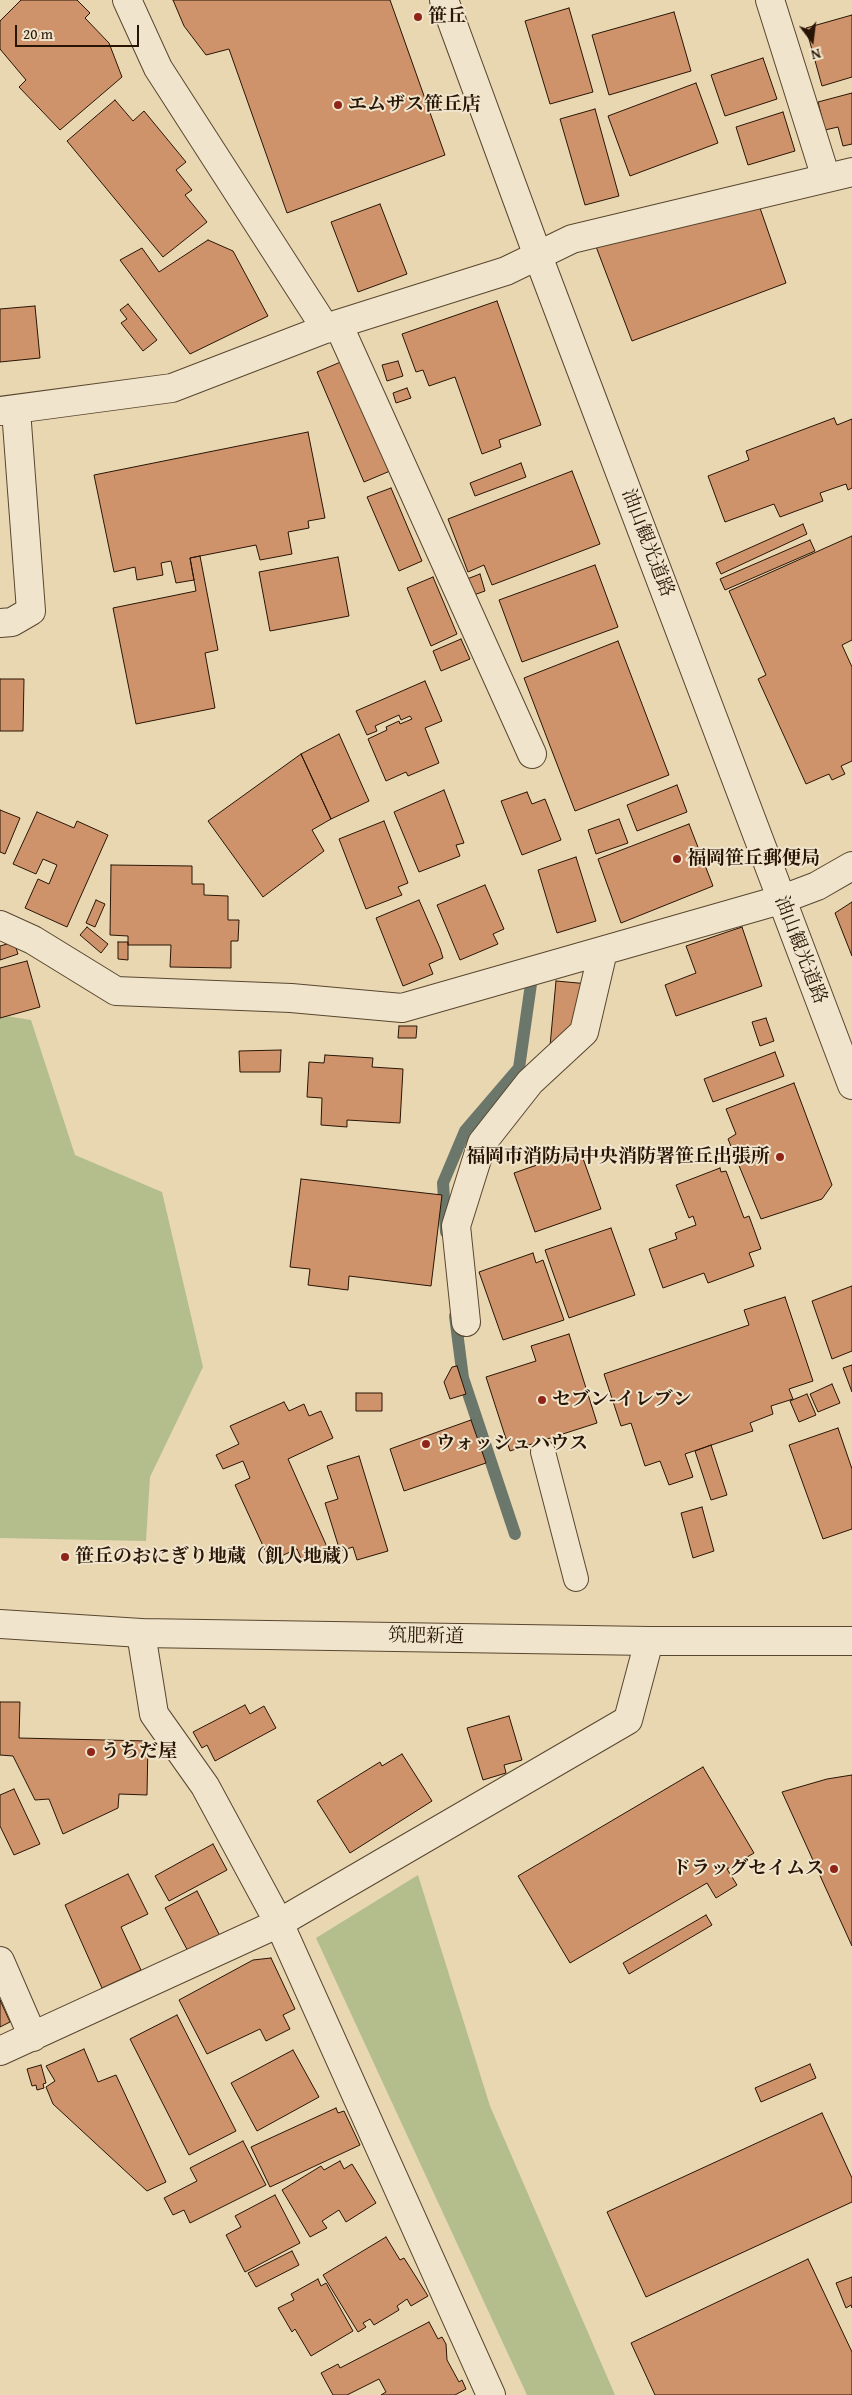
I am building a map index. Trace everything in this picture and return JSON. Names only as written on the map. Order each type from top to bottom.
[{"type":"street","points":[[127,0],[158,68],[332,327],[532,754]]},
{"type":"street","name":"油山観光道路","points":[[444,0],[780,900],[852,1085]]},
{"type":"street","points":[[0,623],[12,622],[31,611],[8,411],[172,388],[332,327],[506,271],[572,239],[839,175],[770,0]]},
{"type":"street","points":[[0,925],[33,940],[116,991],[291,998],[402,1008],[780,900],[817,886],[852,866]]},
{"type":"street","points":[[466,1322],[456,1226],[482,1143],[530,1082],[584,1032],[603,951]]},
{"type":"street","name":"筑肥新道","points":[[0,1624],[141,1633],[649,1641],[852,1641]]},
{"type":"street","points":[[141,1633],[154,1714],[206,1786],[278,1923],[491,2395]]},
{"type":"street","points":[[0,2051],[278,1923],[628,1720],[649,1641]]},
{"type":"street","points":[[0,1961],[33,2037]]},
{"type":"lane","points":[[543,1452],[576,1579]]},
{"type":"green space","points":[[0,1015],[31,1020],[75,1155],[162,1192],[203,1367],[150,1477],[146,1541],[0,1538]]},
{"type":"green space","points":[[418,1875],[490,2106],[615,2395],[527,2395],[316,1938]]},
{"type":"building","points":[[21,0],[77,0],[90,13],[85,18],[109,43],[122,77],[60,130],[19,87],[26,80],[0,49],[0,21]]},
{"type":"building","name":"エムザス笹丘店","points":[[173,0],[390,0],[445,155],[287,213],[229,49],[206,55],[184,26]]},
{"type":"building","points":[[569,8],[593,92],[550,104],[525,21]]},
{"type":"building","points":[[674,12],[691,71],[609,95],[592,35]]},
{"type":"building","points":[[852,15],[852,77],[822,86],[806,28]]},
{"type":"building","points":[[763,58],[777,99],[725,116],[711,75]]},
{"type":"building","points":[[696,83],[718,143],[630,176],[608,116]]},
{"type":"building","points":[[852,93],[852,144],[843,146],[838,127],[825,130],[818,102]]},
{"type":"building","points":[[115,100],[133,121],[144,111],[186,162],[176,170],[192,190],[185,195],[207,222],[163,257],[67,141]]},
{"type":"building","points":[[595,109],[619,196],[585,205],[560,119]]},
{"type":"building","points":[[783,112],[795,151],[748,165],[736,127]]},
{"type":"building","points":[[380,204],[407,274],[358,292],[331,222]]},
{"type":"building","points":[[760,208],[786,283],[632,341],[595,244]]},
{"type":"building","points":[[208,240],[233,251],[268,316],[190,354],[120,260],[142,248],[159,272]]},
{"type":"building","points":[[497,301],[541,425],[499,440],[501,447],[482,454],[455,377],[429,386],[423,370],[416,372],[402,334]]},
{"type":"building","points":[[128,304],[157,340],[143,351],[121,323],[127,319],[120,310]]},
{"type":"building","points":[[35,306],[40,358],[0,362],[0,309]]},
{"type":"building","points":[[343,361],[390,471],[364,482],[317,372]]},
{"type":"building","points":[[398,361],[403,376],[387,381],[382,365]]},
{"type":"building","points":[[407,388],[411,398],[396,403],[393,393]]},
{"type":"building","points":[[834,418],[837,425],[852,419],[852,488],[848,490],[846,484],[820,493],[823,501],[780,517],[774,504],[725,522],[708,476],[749,460],[746,451]]},
{"type":"building","points":[[308,432],[325,518],[308,521],[309,528],[288,532],[292,554],[260,560],[256,545],[190,558],[194,580],[176,583],[171,561],[161,563],[163,575],[137,580],[135,567],[114,572],[94,475]]},
{"type":"building","points":[[521,463],[526,477],[475,496],[470,483]]},
{"type":"building","points":[[572,471],[600,544],[492,585],[484,565],[468,572],[448,519]]},
{"type":"building","points":[[391,488],[422,561],[399,571],[367,497]]},
{"type":"building","points":[[803,524],[807,534],[721,574],[716,563]]},
{"type":"building","points":[[852,536],[852,640],[842,645],[852,667],[852,761],[841,766],[845,774],[832,780],[829,774],[806,784],[758,679],[766,675],[729,591]]},
{"type":"building","points":[[810,540],[815,551],[725,590],[720,579]]},
{"type":"building","points":[[200,556],[218,650],[205,653],[215,708],[136,724],[113,608],[196,591],[190,558]]},
{"type":"building","points":[[338,557],[349,616],[270,631],[259,572]]},
{"type":"building","points":[[595,565],[618,627],[522,662],[499,600]]},
{"type":"building","points":[[480,574],[485,591],[468,597],[462,581]]},
{"type":"building","points":[[433,577],[457,634],[431,646],[407,588]]},
{"type":"building","points":[[461,639],[470,659],[441,671],[433,651]]},
{"type":"building","points":[[618,641],[669,775],[575,811],[524,678]]},
{"type":"building","points":[[0,679],[24,679],[23,731],[0,731]]},
{"type":"building","points":[[425,681],[442,721],[425,728],[439,763],[408,776],[406,772],[386,781],[368,739],[387,730],[386,727],[399,721],[400,724],[412,719],[410,716],[401,720],[399,715],[375,726],[377,731],[367,735],[356,711]]},
{"type":"building","points":[[339,734],[369,801],[331,819],[301,754]]},
{"type":"building","points":[[301,754],[331,819],[312,830],[324,851],[263,897],[208,821]]},
{"type":"building","points":[[677,785],[687,812],[637,831],[627,805]]},
{"type":"building","points":[[444,790],[464,843],[456,845],[460,856],[419,872],[394,812]]},
{"type":"building","points":[[527,792],[532,804],[545,799],[561,840],[522,855],[501,801]]},
{"type":"building","points":[[0,810],[20,818],[5,854],[0,852]]},
{"type":"building","points":[[37,812],[74,828],[77,821],[108,835],[67,927],[25,908],[38,879],[49,884],[57,865],[43,859],[36,874],[13,864]]},
{"type":"building","points":[[619,819],[628,843],[596,854],[588,830]]},
{"type":"building","points":[[384,821],[408,883],[398,887],[402,895],[366,909],[339,839]]},
{"type":"building","points":[[689,824],[713,886],[621,923],[598,859]]},
{"type":"building","points":[[576,857],[596,921],[557,933],[538,870]]},
{"type":"building","points":[[111,865],[192,866],[192,884],[204,884],[204,895],[228,896],[228,920],[239,920],[238,941],[231,941],[231,968],[170,967],[171,945],[128,945],[128,936],[110,935]]},
{"type":"building","points":[[485,885],[504,929],[493,934],[498,944],[460,960],[437,905]]},
{"type":"building","points":[[96,900],[105,904],[95,927],[86,923]]},
{"type":"building","points":[[419,900],[443,958],[429,964],[433,974],[403,986],[376,918]]},
{"type":"building","points":[[852,902],[852,956],[835,913]]},
{"type":"building","points":[[87,927],[108,944],[101,953],[80,935]]},
{"type":"building","points":[[742,927],[762,986],[676,1016],[665,985],[696,973],[686,946]]},
{"type":"building","points":[[14,942],[18,954],[0,960],[0,946]]},
{"type":"building","points":[[118,942],[128,942],[128,960],[118,959]]},
{"type":"building","points":[[27,961],[40,1007],[0,1018],[0,968]]},
{"type":"building","points":[[556,981],[589,984],[585,1019],[549,1057]]},
{"type":"building","points":[[766,1018],[774,1041],[760,1046],[752,1022]]},
{"type":"building","points":[[399,1026],[417,1026],[416,1038],[398,1038]]},
{"type":"building","points":[[281,1050],[280,1072],[240,1072],[239,1051]]},
{"type":"building","points":[[775,1052],[784,1076],[713,1102],[704,1079]]},
{"type":"building","points":[[325,1055],[373,1058],[372,1067],[403,1069],[400,1123],[347,1120],[347,1127],[321,1125],[322,1098],[307,1097],[309,1062],[324,1063]]},
{"type":"building","points":[[794,1083],[832,1185],[822,1199],[761,1219],[728,1139],[736,1134],[726,1109]]},
{"type":"building","points":[[580,1150],[601,1209],[535,1232],[514,1173]]},
{"type":"building","points":[[720,1168],[721,1172],[726,1171],[744,1218],[749,1216],[761,1249],[749,1253],[754,1266],[708,1283],[704,1273],[663,1288],[649,1249],[677,1239],[675,1233],[696,1225],[693,1216],[689,1218],[676,1185]]},
{"type":"building","points":[[301,1179],[442,1195],[431,1286],[349,1276],[348,1290],[308,1285],[310,1269],[290,1267]]},
{"type":"building","points":[[611,1228],[635,1295],[569,1318],[545,1250]]},
{"type":"building","points":[[533,1253],[536,1263],[543,1260],[564,1320],[503,1340],[479,1272]]},
{"type":"building","points":[[852,1286],[852,1351],[832,1359],[812,1301]]},
{"type":"building","points":[[785,1297],[813,1381],[789,1389],[793,1399],[771,1406],[773,1414],[750,1423],[753,1431],[685,1454],[693,1477],[669,1485],[660,1461],[645,1466],[631,1423],[621,1426],[604,1374],[749,1325],[744,1310]]},
{"type":"building","name":"セブン-イレブン","points":[[569,1334],[597,1423],[510,1451],[486,1377],[536,1361],[531,1346]]},
{"type":"building","points":[[852,1365],[852,1392],[843,1368]]},
{"type":"building","points":[[457,1366],[466,1394],[450,1399],[444,1382],[452,1367]]},
{"type":"building","points":[[832,1384],[840,1403],[818,1412],[810,1394]]},
{"type":"building","points":[[356,1393],[382,1393],[382,1411],[356,1411]]},
{"type":"building","points":[[807,1394],[816,1415],[799,1422],[790,1401]]},
{"type":"building","points":[[284,1402],[289,1411],[304,1404],[309,1416],[321,1411],[333,1438],[288,1459],[328,1549],[302,1561],[297,1549],[270,1561],[235,1485],[250,1478],[243,1461],[223,1469],[216,1455],[239,1444],[230,1426]]},
{"type":"building","points":[[471,1420],[486,1463],[404,1491],[390,1449]]},
{"type":"building","points":[[838,1428],[852,1469],[852,1529],[823,1539],[789,1445]]},
{"type":"building","points":[[711,1445],[727,1495],[711,1500],[695,1451]]},
{"type":"building","points":[[359,1456],[388,1551],[357,1560],[353,1547],[340,1551],[325,1503],[338,1499],[327,1466]]},
{"type":"building","points":[[702,1507],[714,1551],[693,1558],[681,1513]]},
{"type":"building","points":[[0,1702],[20,1702],[19,1738],[148,1741],[147,1795],[119,1794],[118,1808],[63,1834],[49,1799],[35,1800],[13,1756],[0,1755]]},
{"type":"building","points":[[245,1705],[250,1714],[264,1706],[276,1728],[215,1761],[207,1745],[202,1748],[193,1732]]},
{"type":"building","points":[[509,1716],[522,1760],[504,1765],[506,1773],[483,1780],[467,1728]]},
{"type":"building","points":[[402,1754],[432,1801],[350,1853],[317,1801],[380,1762],[382,1766]]},
{"type":"building","points":[[703,1767],[754,1853],[727,1869],[737,1885],[716,1898],[707,1883],[570,1963],[518,1876]]},
{"type":"building","name":"ドラッグセイムス","points":[[852,1775],[852,1946],[782,1792],[827,1779]]},
{"type":"building","points":[[14,1789],[40,1844],[14,1855],[0,1826],[0,1795]]},
{"type":"building","points":[[213,1844],[227,1870],[169,1901],[155,1876]]},
{"type":"building","points":[[128,1874],[148,1914],[121,1927],[141,1970],[102,1988],[65,1905]]},
{"type":"building","points":[[197,1891],[220,1936],[191,1957],[165,1908]]},
{"type":"building","points":[[706,1915],[712,1925],[629,1974],[623,1963]]},
{"type":"building","points":[[271,1958],[295,2009],[283,2015],[290,2029],[266,2041],[260,2029],[207,2054],[179,2000],[253,1960]]},
{"type":"building","points":[[0,2000],[10,2022],[0,2027]]},
{"type":"building","points":[[177,2015],[236,2131],[189,2155],[130,2039]]},
{"type":"building","points":[[84,2049],[98,2082],[116,2075],[166,2182],[147,2191],[53,2104],[46,2087],[55,2081],[46,2066]]},
{"type":"building","points":[[293,2050],[319,2097],[257,2131],[231,2083]]},
{"type":"building","points":[[810,2064],[816,2078],[761,2102],[755,2088]]},
{"type":"building","points":[[41,2065],[46,2083],[43,2084],[44,2088],[37,2090],[36,2085],[32,2086],[27,2069]]},
{"type":"building","points":[[336,2108],[338,2113],[344,2111],[360,2145],[270,2187],[251,2147]]},
{"type":"building","points":[[822,2113],[852,2178],[852,2202],[646,2297],[607,2212]]},
{"type":"building","points":[[243,2141],[266,2185],[190,2223],[184,2210],[173,2215],[164,2198],[197,2181],[190,2168]]},
{"type":"building","points":[[340,2161],[344,2169],[352,2164],[376,2203],[346,2222],[339,2210],[322,2221],[327,2228],[310,2237],[282,2190],[321,2166],[324,2170]]},
{"type":"building","points":[[275,2195],[300,2243],[245,2272],[226,2235],[241,2227],[235,2216]]},
{"type":"building","points":[[386,2237],[400,2260],[404,2258],[428,2296],[411,2306],[407,2299],[397,2306],[399,2310],[374,2325],[370,2319],[363,2323],[366,2327],[358,2332],[323,2275]]},
{"type":"building","points":[[292,2251],[299,2265],[256,2287],[248,2273]]},
{"type":"building","points":[[808,2259],[852,2352],[852,2395],[655,2395],[631,2343]]},
{"type":"building","points":[[852,2277],[852,2308],[851,2305],[846,2308],[836,2283]]},
{"type":"building","points":[[318,2279],[321,2286],[326,2283],[353,2331],[311,2356],[295,2329],[292,2332],[278,2308],[294,2300],[291,2294]]},
{"type":"building","points":[[429,2322],[438,2339],[442,2337],[446,2344],[447,2360],[459,2382],[462,2380],[466,2389],[455,2395],[381,2395],[386,2392],[379,2379],[347,2395],[333,2395],[321,2373],[338,2364],[340,2368]]},
{"type":"waterway","points":[[446,1232],[443,1183],[465,1131],[519,1068],[533,970]]},
{"type":"waterway","points":[[455,1316],[463,1378],[515,1534]]},
{"type":"place","name":"笹丘","points":[[418,17]]},
{"type":"place","name":"エムザス笹丘店","points":[[338,105]]},
{"type":"place","name":"福岡笹丘郵便局","points":[[677,859]]},
{"type":"place","name":"福岡市消防局中央消防署笹丘出張所","points":[[780,1157]]},
{"type":"place","name":"セブン-イレブン","points":[[542,1400]]},
{"type":"place","name":"ウォッシュハウス","points":[[426,1444]]},
{"type":"place","name":"笹丘のおにぎり地蔵（飢人地蔵）","points":[[65,1557]]},
{"type":"place","name":"うちだ屋","points":[[91,1752]]},
{"type":"place","name":"ドラッグセイムス","points":[[834,1869]]}]
